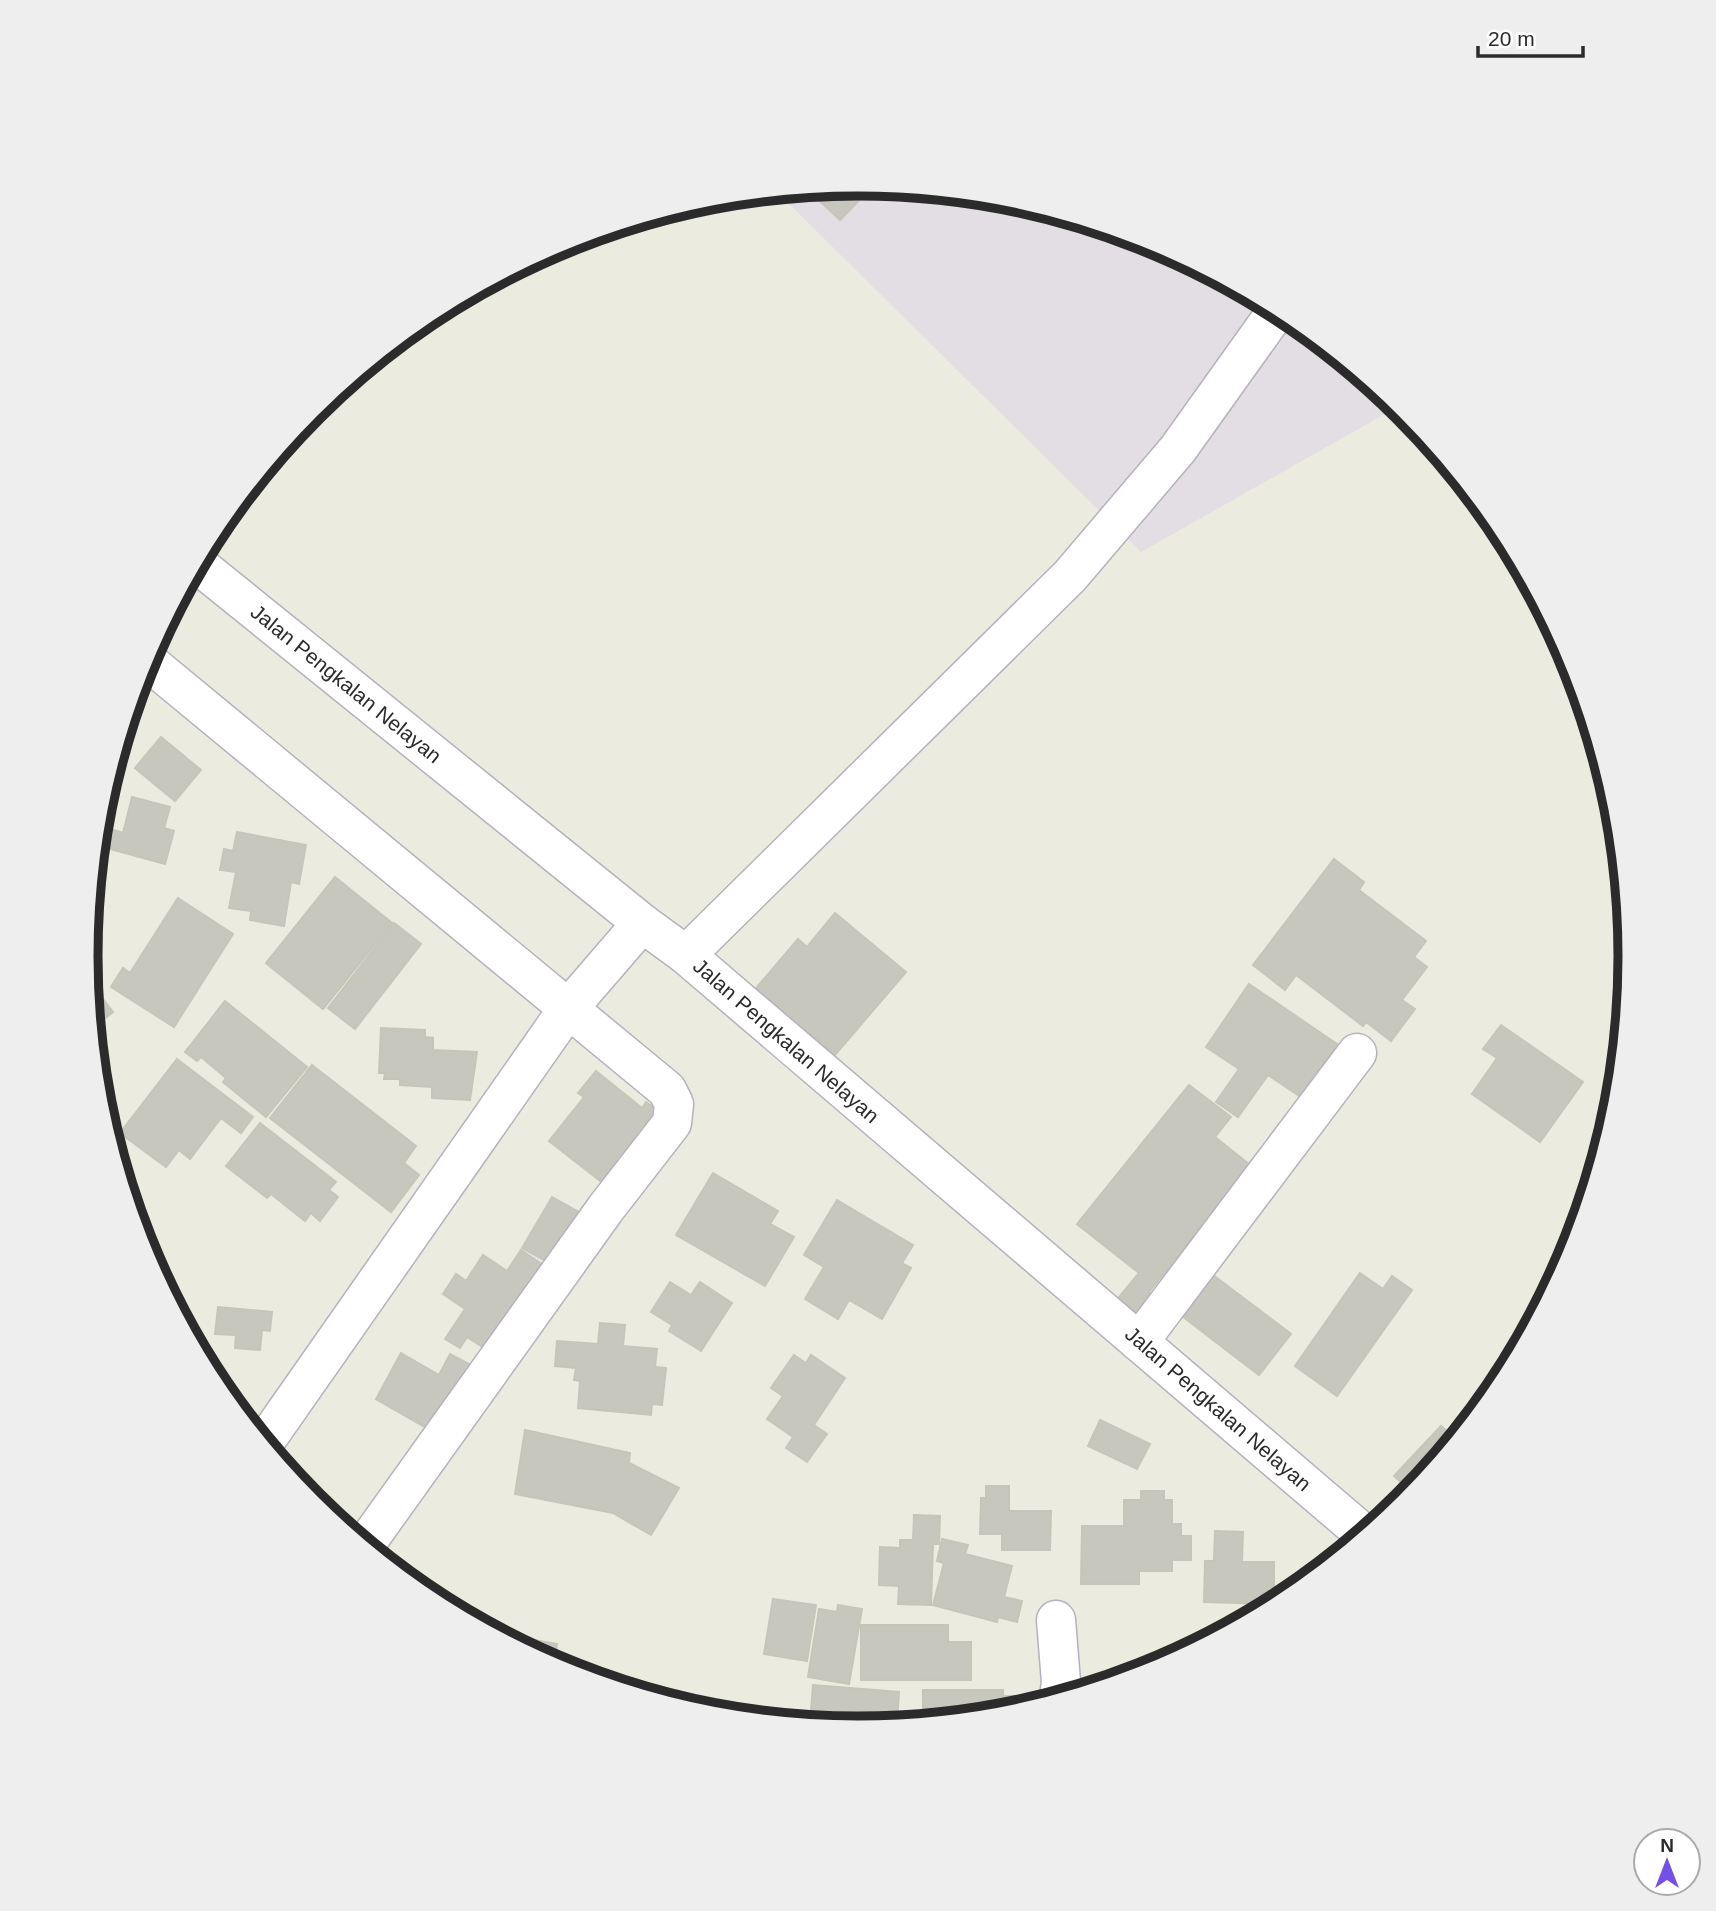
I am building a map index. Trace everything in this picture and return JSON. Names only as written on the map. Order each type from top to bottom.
[{"type":"street","points":[[686,955],[1070,576],[1178,449],[1271,318]]},
{"type":"street","name":"Jalan Pengkalan Nelayan","points":[[204,569],[642,923],[686,955],[1357,1528]]},
{"type":"street","points":[[155,667],[667,1090],[675,1114],[370,1538]]},
{"type":"street","points":[[269,1435],[567,1010],[642,923]]},
{"type":"street","points":[[1139,1342],[1357,1053]]},
{"type":"street","points":[[1056,1620],[1059,1689]]},
{"type":"shaded area","points":[[858,196],[957,202],[1055,221],[1102,236],[1149,253],[1238,297],[1321,353],[1389,412],[1141,552],[784,199]]},
{"type":"building","points":[[863,196],[840,220],[815,197]]},
{"type":"building","points":[[161,737],[201,770],[175,801],[135,768]]},
{"type":"building","points":[[132,797],[170,807],[164,828],[174,831],[165,864],[106,848],[109,828],[123,833]]},
{"type":"building","points":[[237,832],[306,845],[299,884],[291,882],[284,926],[250,920],[251,911],[229,908],[236,872],[220,870],[224,849],[233,851]]},
{"type":"building","points":[[1334,859],[1364,882],[1359,890],[1426,941],[1414,957],[1427,967],[1402,1000],[1415,1009],[1391,1041],[1366,1022],[1363,1026],[1296,975],[1285,990],[1253,965]]},
{"type":"building","points":[[335,877],[392,923],[323,1009],[266,963]]},
{"type":"building","points":[[178,898],[233,934],[174,1027],[111,987],[123,968],[130,973]]},
{"type":"building","points":[[835,913],[906,972],[835,1055],[816,1038],[806,1050],[746,1000],[798,939],[807,947]]},
{"type":"building","points":[[394,923],[421,944],[355,1029],[328,1008]]},
{"type":"building","points":[[1249,984],[1337,1044],[1301,1097],[1268,1075],[1238,1117],[1216,1102],[1239,1069],[1206,1047]]},
{"type":"building","points":[[100,994],[113,1012],[102,1021]]},
{"type":"building","points":[[225,1001],[307,1067],[266,1117],[223,1082],[226,1078],[201,1057],[197,1061],[185,1052]]},
{"type":"building","points":[[1501,1025],[1583,1082],[1540,1142],[1472,1094],[1497,1058],[1483,1049]]},
{"type":"building","points":[[381,1028],[425,1030],[425,1037],[433,1038],[433,1050],[477,1052],[470,1100],[432,1098],[432,1087],[400,1085],[400,1079],[384,1079],[385,1073],[379,1073]]},
{"type":"building","points":[[177,1059],[253,1117],[241,1133],[221,1118],[190,1159],[179,1150],[166,1167],[120,1133]]},
{"type":"building","points":[[312,1065],[416,1146],[404,1163],[419,1175],[391,1212],[270,1118]]},
{"type":"building","points":[[596,1071],[642,1108],[646,1102],[668,1119],[612,1190],[549,1141],[584,1097],[578,1093]]},
{"type":"building","points":[[1189,1085],[1231,1117],[1215,1137],[1250,1165],[1149,1292],[1158,1299],[1135,1327],[1110,1308],[1139,1273],[1077,1224]]},
{"type":"building","points":[[260,1123],[336,1182],[329,1190],[338,1197],[320,1221],[311,1213],[305,1221],[271,1194],[267,1198],[226,1166]]},
{"type":"building","points":[[713,1173],[778,1211],[770,1224],[794,1237],[765,1286],[676,1235]]},
{"type":"building","points":[[552,1197],[584,1215],[555,1266],[522,1248]]},
{"type":"building","points":[[837,1200],[913,1245],[902,1263],[911,1268],[882,1319],[849,1300],[838,1319],[805,1299],[824,1267],[804,1255]]},
{"type":"building","points":[[521,1250],[551,1270],[495,1355],[467,1337],[460,1348],[445,1339],[465,1309],[443,1294],[456,1274],[466,1281],[483,1255],[507,1271]]},
{"type":"building","points":[[1360,1273],[1383,1289],[1392,1276],[1412,1290],[1337,1396],[1295,1366]]},
{"type":"building","points":[[1213,1275],[1291,1334],[1259,1375],[1182,1316]]},
{"type":"building","points":[[670,1282],[691,1295],[700,1282],[732,1303],[701,1351],[669,1331],[672,1325],[651,1312]]},
{"type":"building","points":[[218,1307],[272,1312],[270,1331],[262,1330],[260,1350],[235,1348],[236,1335],[215,1334]]},
{"type":"building","points":[[600,1323],[625,1325],[623,1346],[657,1349],[655,1367],[666,1368],[662,1405],[652,1404],[651,1415],[578,1408],[580,1381],[574,1380],[576,1368],[555,1366],[557,1341],[598,1344]]},
{"type":"building","points":[[401,1353],[439,1375],[450,1354],[473,1366],[435,1433],[376,1399]]},
{"type":"building","points":[[794,1355],[806,1363],[811,1355],[845,1378],[814,1425],[827,1434],[807,1462],[786,1448],[793,1437],[767,1419],[783,1396],[771,1388]]},
{"type":"building","points":[[1100,1420],[1150,1444],[1137,1469],[1088,1446]]},
{"type":"building","points":[[1441,1426],[1449,1433],[1403,1484],[1394,1476]]},
{"type":"building","points":[[525,1430],[630,1453],[629,1463],[679,1488],[651,1535],[613,1513],[515,1494]]},
{"type":"building","points":[[986,1486],[1009,1486],[1009,1511],[1051,1511],[1050,1550],[1002,1550],[1002,1534],[980,1534],[981,1498],[986,1498]]},
{"type":"building","points":[[1141,1491],[1164,1491],[1164,1500],[1172,1500],[1172,1524],[1181,1524],[1181,1536],[1191,1536],[1191,1560],[1172,1560],[1172,1571],[1139,1571],[1139,1584],[1081,1584],[1082,1526],[1124,1526],[1124,1500],[1141,1500]]},
{"type":"building","points":[[914,1515],[940,1516],[939,1544],[933,1544],[931,1605],[898,1604],[899,1586],[879,1585],[880,1547],[900,1548],[900,1540],[913,1540]]},
{"type":"building","points":[[1215,1531],[1243,1532],[1242,1562],[1274,1562],[1274,1591],[1254,1603],[1204,1602],[1205,1561],[1214,1561]]},
{"type":"building","points":[[942,1539],[968,1545],[965,1554],[1012,1566],[1004,1597],[1022,1601],[1017,1622],[998,1617],[997,1622],[933,1605],[944,1563],[937,1561]]},
{"type":"building","points":[[773,1599],[816,1605],[807,1661],[764,1654]]},
{"type":"building","points":[[838,1605],[862,1609],[849,1684],[808,1677],[819,1609],[837,1612]]},
{"type":"building","points":[[861,1625],[948,1625],[948,1642],[971,1642],[971,1680],[861,1680]]},
{"type":"building","points":[[524,1638],[557,1644],[556,1653]]},
{"type":"building","points":[[813,1685],[899,1692],[898,1714],[811,1714]]},
{"type":"building","points":[[923,1690],[1003,1690],[1003,1696],[1028,1696],[957,1709],[923,1712]]}]
